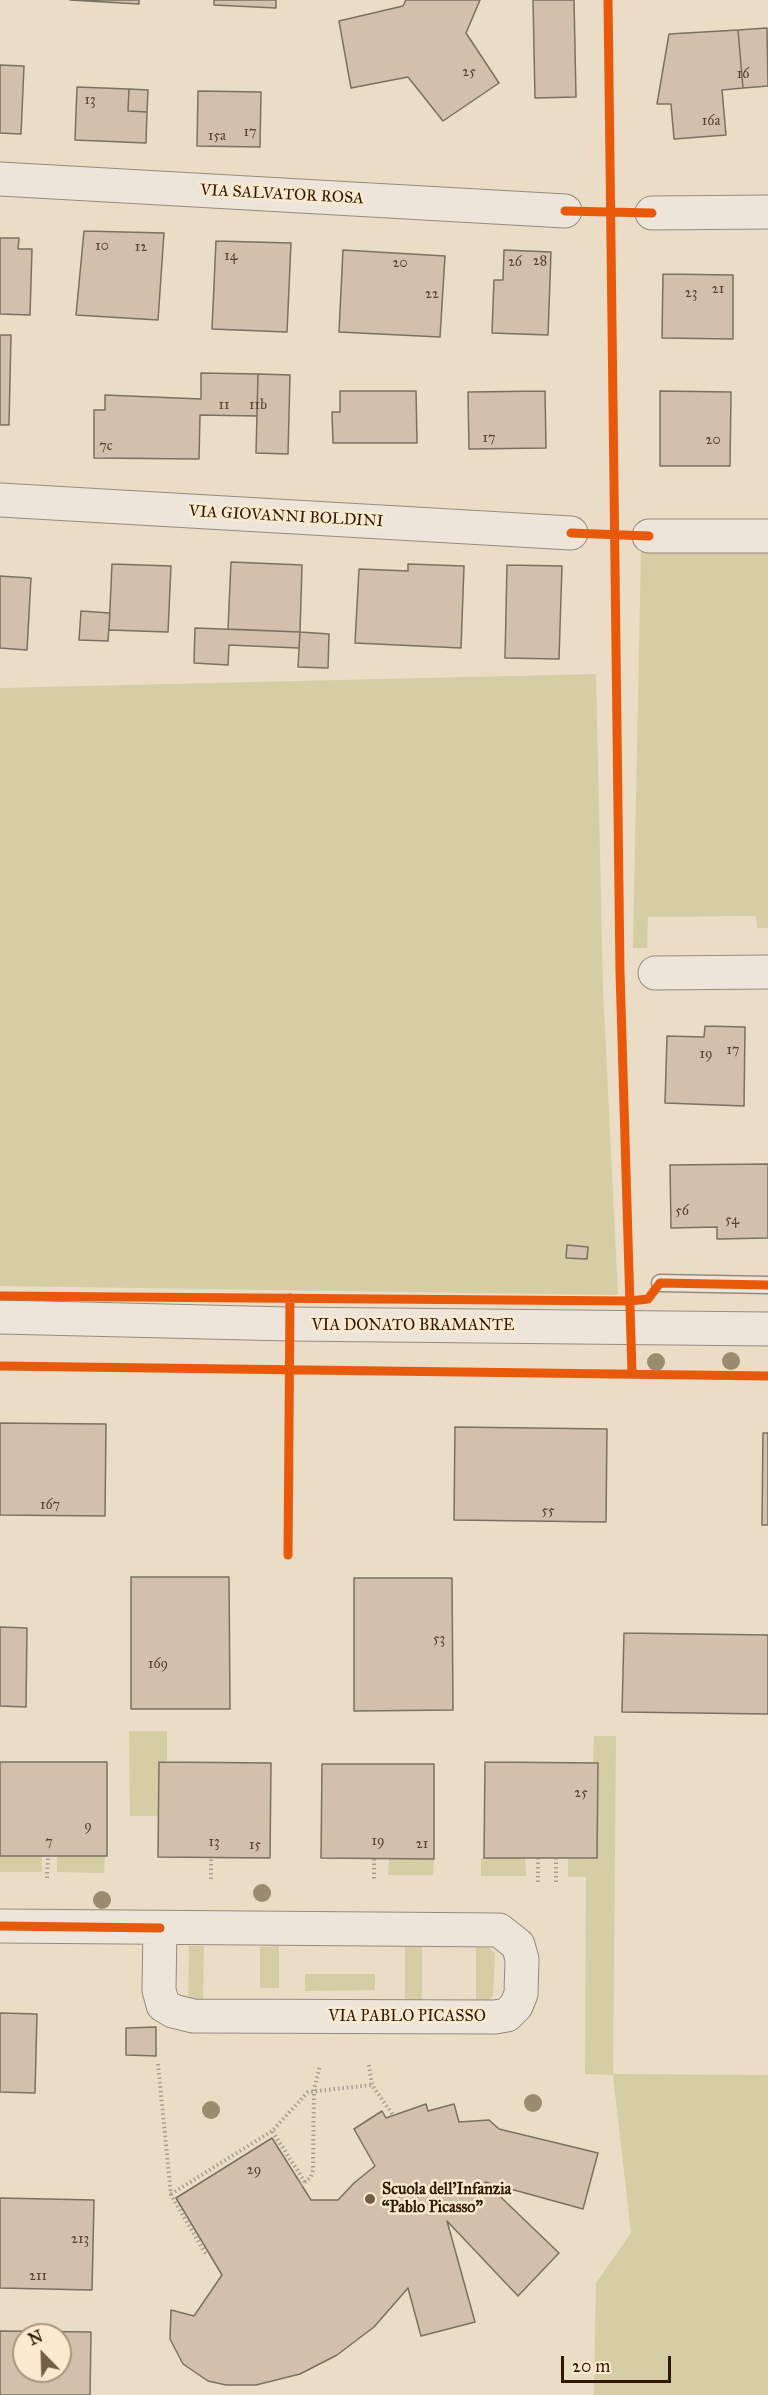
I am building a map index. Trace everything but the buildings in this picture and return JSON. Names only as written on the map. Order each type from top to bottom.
[{"type":"street","name":"VIA SALVATOR ROSA","points":[[0,179],[565,211]]},
{"type":"street","points":[[652,213],[768,212]]},
{"type":"street","name":"VIA GIOVANNI BOLDINI","points":[[0,500],[571,533]]},
{"type":"street","points":[[649,536],[768,536]]},
{"type":"street","points":[[655,972],[768,972]]},
{"type":"street","name":"VIA DONATO BRAMANTE","points":[[7,1319],[768,1329]]},
{"type":"street","name":"VIA PABLO PICASSO","points":[[0,1926],[499,1930],[518,1945],[522,1959],[521,1994],[516,2006],[507,2015],[495,2017],[194,2016],[173,2011],[163,2005],[159,1990],[160,1928]]},
{"type":"lane","points":[[660,1283],[768,1285]]},
{"type":"path","points":[[608,0],[614,535]]},
{"type":"path","points":[[615,544],[620,972],[630,1301]]},
{"type":"path","points":[[619,1300],[648,1299],[660,1283]]},
{"type":"path","points":[[47,1878],[48,1856]]},
{"type":"path","points":[[211,1857],[211,1879]]},
{"type":"path","points":[[374,1858],[374,1880]]},
{"type":"path","points":[[538,1859],[538,1882]]},
{"type":"path","points":[[556,1859],[556,1882]]},
{"type":"path","points":[[158,2064],[171,2195],[207,2256]]},
{"type":"path","points":[[272,2131],[303,2183],[314,2170],[314,2090],[320,2065]]},
{"type":"path","points":[[369,2065],[372,2085],[393,2115]]},
{"type":"path","points":[[171,2195],[272,2131],[308,2092],[372,2085]]},
{"type":"shaded area","points":[[641,551],[768,551],[768,928],[757,928],[756,916],[648,917],[647,948],[633,948]]},
{"type":"shaded area","points":[[596,674],[603,990],[618,1295],[0,1286],[0,688]]},
{"type":"shaded area","points":[[129,1731],[167,1731],[167,1762],[160,1762],[159,1816],[130,1816]]},
{"type":"shaded area","points":[[594,1736],[616,1736],[613,2074],[768,2075],[768,2395],[594,2395],[596,2283],[631,2233],[613,2075],[585,2074],[586,1877],[568,1877],[568,1859],[597,1858],[598,1763],[593,1763]]},
{"type":"shaded area","points":[[0,1856],[42,1856],[42,1872],[0,1872]]},
{"type":"shaded area","points":[[57,1856],[105,1856],[104,1873],[57,1872]]},
{"type":"shaded area","points":[[481,1858],[525,1858],[526,1876],[481,1876]]},
{"type":"shaded area","points":[[389,1859],[434,1859],[433,1875],[388,1875]]},
{"type":"shaded area","points":[[189,1946],[204,1946],[203,1999],[188,1999]]},
{"type":"shaded area","points":[[279,1946],[279,1988],[260,1988],[260,1947]]},
{"type":"shaded area","points":[[405,1946],[422,1946],[422,2001],[405,2002]]},
{"type":"shaded area","points":[[476,1946],[488,1947],[495,1953],[493,1996],[489,2000],[476,2001]]},
{"type":"shaded area","points":[[305,1974],[375,1974],[375,1990],[305,1991]]},
{"type":"cycle path","points":[[608,0],[620,972],[632,1373]]},
{"type":"cycle path","points":[[565,211],[652,213]]},
{"type":"cycle path","points":[[571,533],[649,536]]},
{"type":"cycle path","points":[[0,1296],[630,1301],[648,1299],[660,1283],[768,1285]]},
{"type":"cycle path","points":[[288,1555],[290,1298]]},
{"type":"cycle path","points":[[0,1366],[768,1376]]},
{"type":"cycle path","points":[[0,1926],[160,1928]]},
{"type":"place","name":"Scuola dell’Infanzia “Pablo Picasso”","points":[[370,2199]]}]
